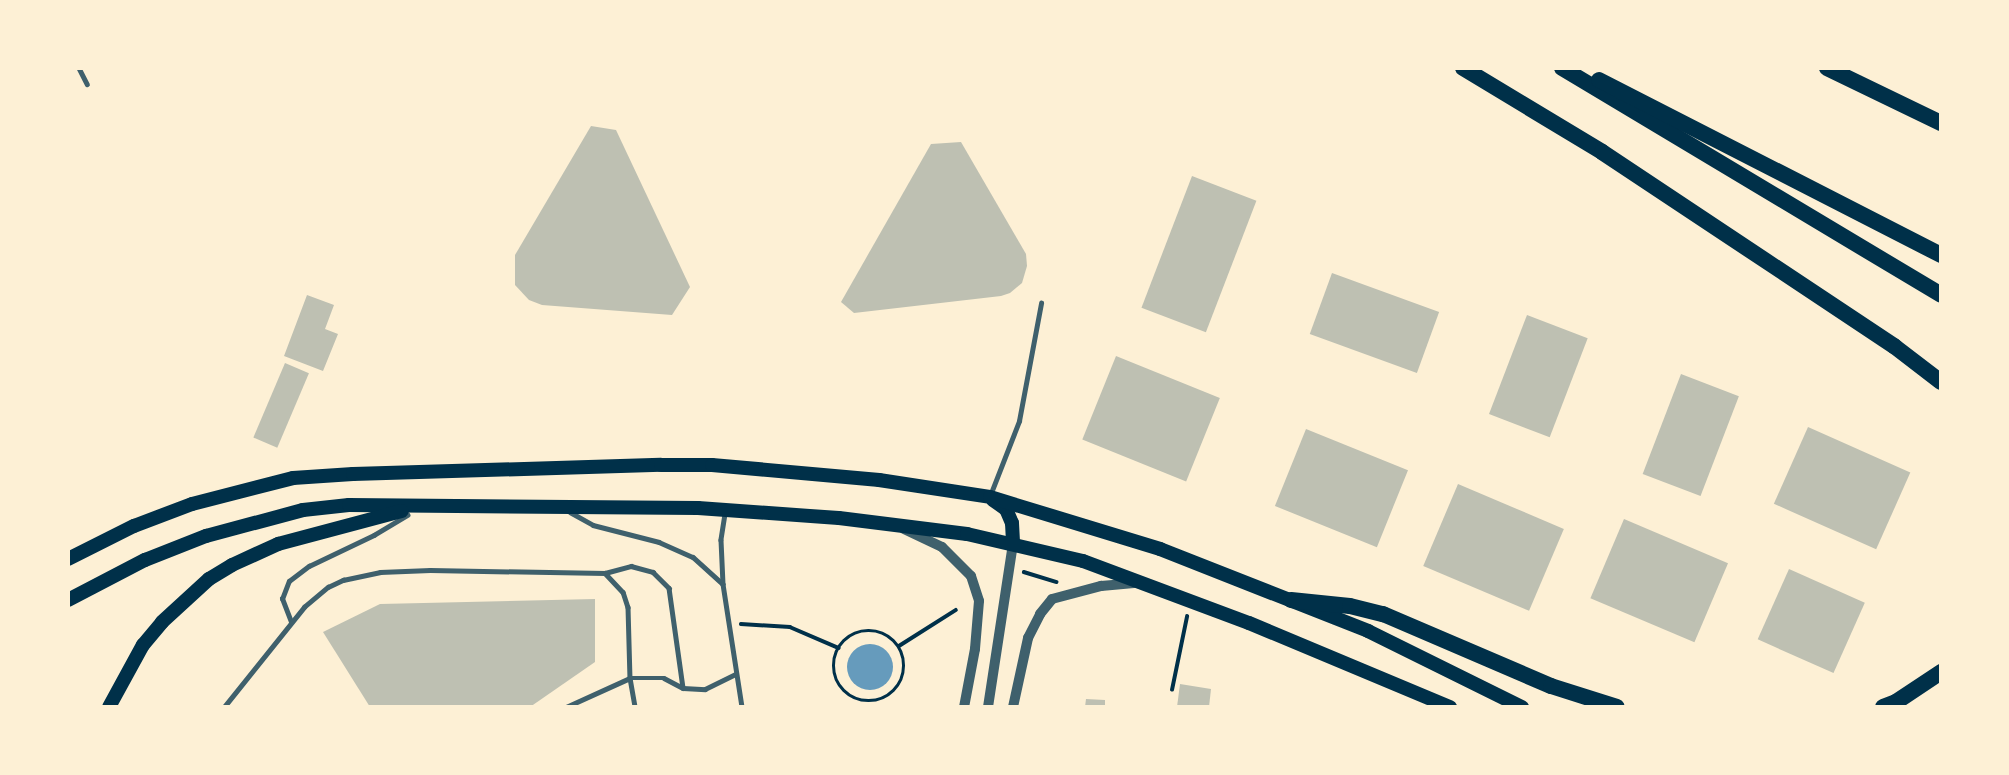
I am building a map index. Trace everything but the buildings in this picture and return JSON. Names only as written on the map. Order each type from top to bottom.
[{"type":"highway","points":[[1463,68],[1612,159],[1895,346],[1941,382]]},
{"type":"highway","points":[[1562,68],[1941,295]]},
{"type":"highway","points":[[1574,68],[1941,255]]},
{"type":"highway","points":[[1827,68],[1941,123]]},
{"type":"highway","points":[[1291,600],[1350,606],[1383,614],[1550,687],[1617,707]]},
{"type":"highway","points":[[1883,707],[1896,702],[1941,672]]},
{"type":"main road","points":[[68,559],[134,526],[192,504],[293,478],[592,465],[712,466],[879,480],[989,497],[1121,535],[1379,636],[1522,707]]},
{"type":"main road","points":[[989,497],[1006,509],[1012,523],[1013,543]]},
{"type":"main road","points":[[68,600],[145,560],[206,536],[303,510],[349,505],[726,510],[892,523],[1013,543],[1083,561],[1190,601],[1450,707]]},
{"type":"main road","points":[[109,707],[143,645],[186,598],[209,579],[278,544],[418,506]]},
{"type":"street","points":[[892,523],[942,547],[971,576],[979,601],[975,649],[964,707]]},
{"type":"street","points":[[988,707],[1013,543]]},
{"type":"street","points":[[1013,707],[1028,638],[1040,614],[1052,600],[1101,586],[1126,582],[1144,585]]},
{"type":"lane","points":[[79,68],[88,84]]},
{"type":"lane","points":[[989,497],[1019,421],[1041,303]]},
{"type":"lane","points":[[292,623],[282,599],[289,581],[309,566],[396,523],[418,506]]},
{"type":"lane","points":[[560,507],[593,525],[659,542],[693,557],[723,584]]},
{"type":"lane","points":[[726,510],[721,540],[723,584],[741,707]]},
{"type":"lane","points":[[224,707],[304,607],[328,587],[343,580],[380,572],[605,573],[631,566],[653,572],[669,588],[683,688]]},
{"type":"lane","points":[[605,573],[623,592],[628,607],[630,678],[635,707]]},
{"type":"lane","points":[[566,707],[630,678],[664,678],[683,688],[705,690],[736,674]]},
{"type":"path","points":[[1172,690],[1190,601]]},
{"type":"path","points":[[899,646],[956,610]]},
{"type":"path","points":[[729,625],[754,622],[790,626],[839,648]]},
{"type":"path","points":[[873,631],[892,639],[899,646],[903,656],[903,676],[892,693],[874,701],[863,700],[844,690],[834,670],[839,648],[853,634],[873,631]]},
{"type":"path","points":[[873,707],[874,701]]},
{"type":"water","points":[[870,644],[886,651],[893,667],[886,683],[870,690],[854,683],[847,667],[854,651]]}]
